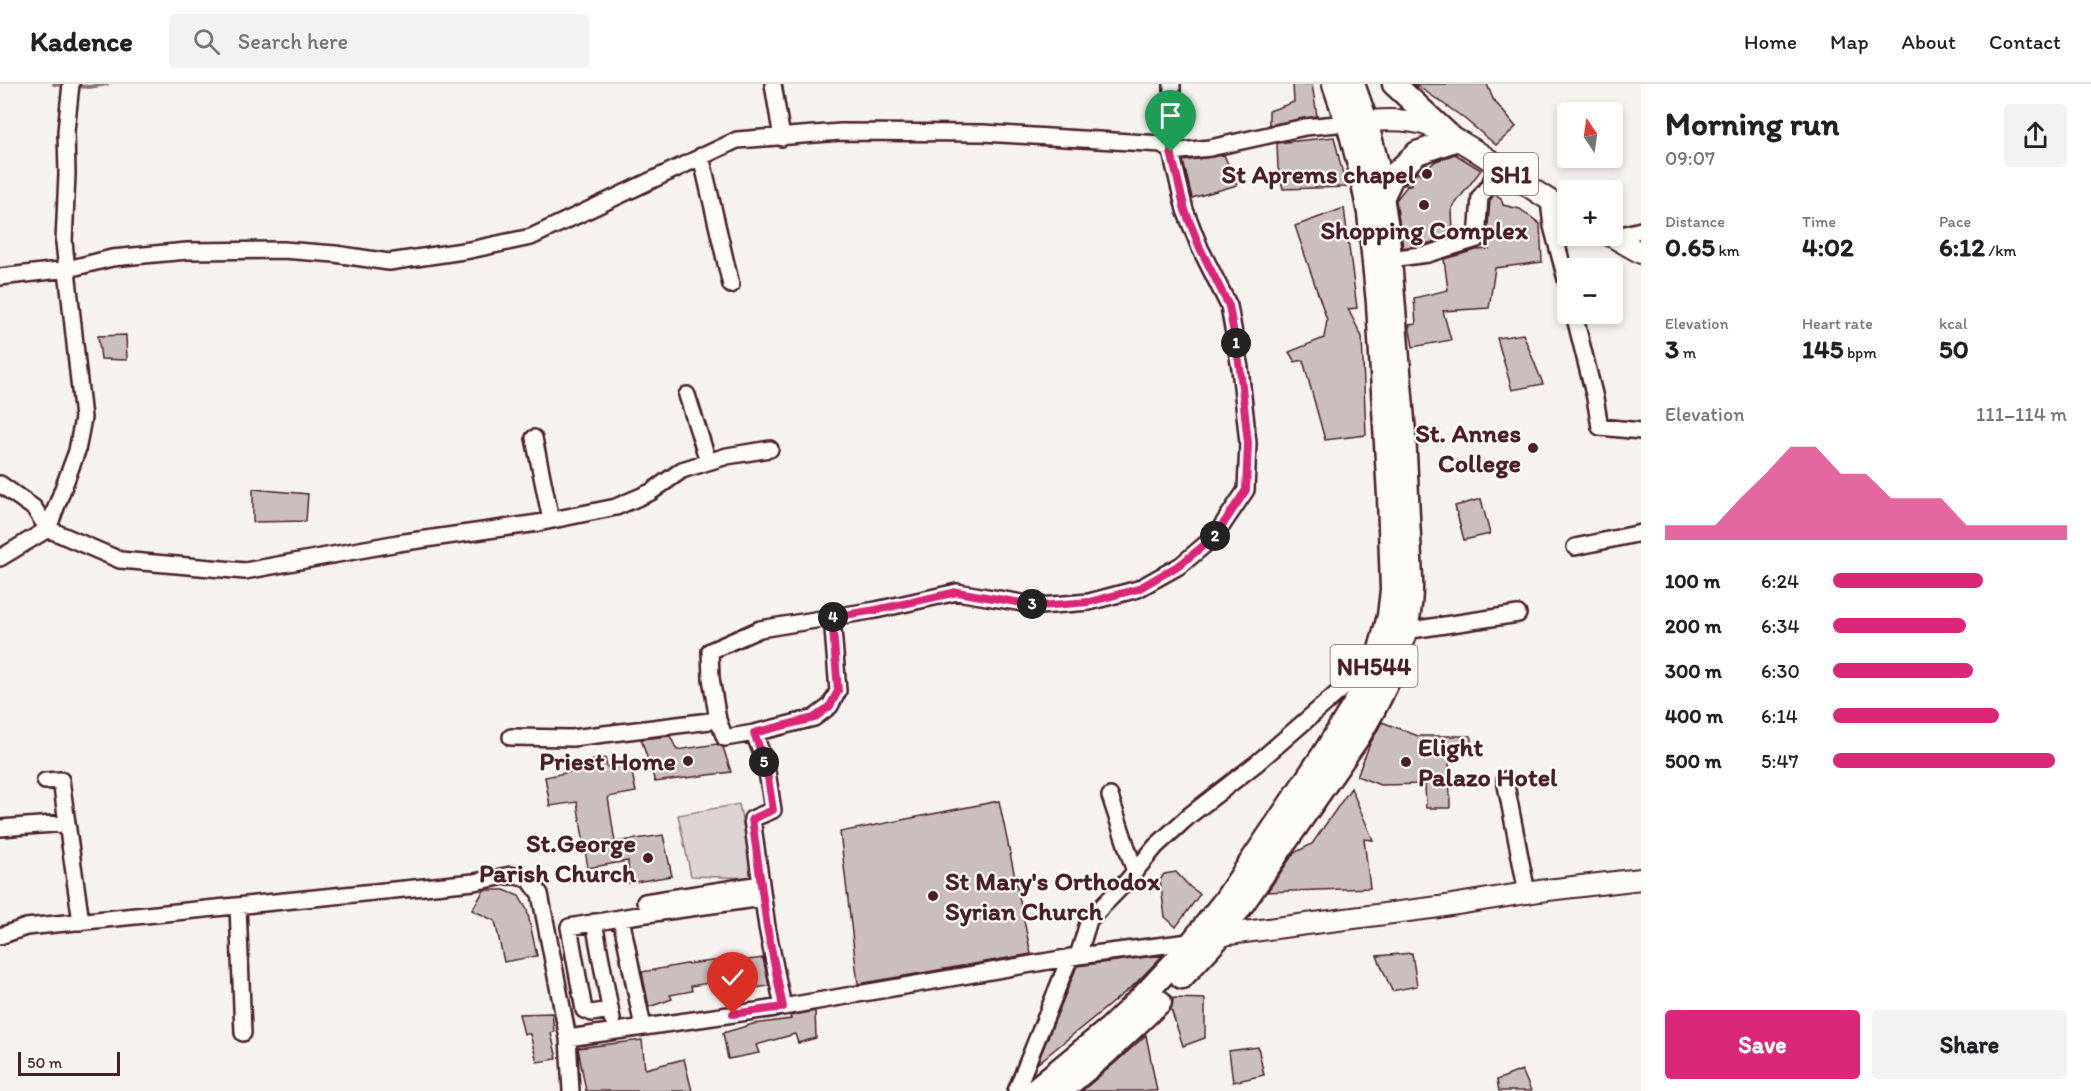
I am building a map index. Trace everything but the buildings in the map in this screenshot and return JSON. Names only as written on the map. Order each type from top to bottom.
[{"type":"highway","name":"NH544","points":[[1061,1091],[1107,1053],[1221,935],[1359,736],[1388,682],[1405,632],[1411,597],[1411,579],[1404,433],[1383,196],[1359,127],[1334,84]]},
{"type":"highway","name":"NH544","points":[[1033,1091],[1110,1028],[1170,969],[1226,899],[1325,752],[1362,692],[1378,657],[1389,616],[1392,590],[1389,496],[1378,303],[1353,84]]},
{"type":"highway","name":"SH1","points":[[1383,196],[1392,177],[1417,153],[1454,140],[1394,84]]},
{"type":"main road","name":"SH1","points":[[1359,127],[1387,130],[1425,140],[1454,140],[1486,157],[1557,205]]},
{"type":"main road","points":[[1623,242],[1641,253]]},
{"type":"main road","points":[[1221,935],[1641,879]]},
{"type":"street","points":[[0,558],[48,529],[77,451],[83,418],[64,242],[66,131],[71,84]]},
{"type":"street","points":[[773,84],[782,138]]},
{"type":"street","points":[[832,617],[838,691],[830,706],[814,718],[725,738],[718,720],[711,678],[710,651],[760,629],[832,617],[876,610],[957,592],[1040,606],[1089,602],[1138,589],[1181,564],[1215,536],[1246,490],[1248,443],[1240,368],[1229,306],[1200,248],[1185,210],[1171,152],[1172,84]]},
{"type":"street","points":[[0,276],[68,269],[112,258],[187,251],[283,250],[335,254],[389,262],[470,250],[531,237],[737,140],[841,132],[983,133],[1162,144],[1171,152],[1210,148],[1305,127],[1359,127]]},
{"type":"street","points":[[701,156],[731,285]]},
{"type":"street","points":[[1390,259],[1428,254],[1477,239],[1480,197],[1490,184],[1497,166]]},
{"type":"street","points":[[1549,201],[1552,226],[1560,258]]},
{"type":"street","points":[[1623,234],[1641,230]]},
{"type":"street","points":[[1577,324],[1596,398],[1600,426],[1641,431]]},
{"type":"street","points":[[687,395],[708,460]]},
{"type":"street","points":[[534,438],[551,520]]},
{"type":"street","points":[[0,484],[33,508],[48,529],[120,560],[245,571],[616,507],[651,492],[682,470],[708,460],[770,449]]},
{"type":"street","points":[[1575,547],[1641,533]]},
{"type":"street","points":[[1405,632],[1518,614]]},
{"type":"street","points":[[1016,1091],[1089,921],[1156,846],[1190,815],[1257,763],[1378,657]]},
{"type":"street","points":[[511,737],[573,738],[718,720]]},
{"type":"street","points":[[754,733],[766,765],[773,810],[752,819],[762,891],[783,1007]]},
{"type":"street","points":[[45,781],[62,780],[81,922]]},
{"type":"street","points":[[1505,780],[1527,893]]},
{"type":"street","points":[[1110,796],[1135,872]]},
{"type":"street","points":[[0,828],[67,823]]},
{"type":"street","points":[[0,936],[26,927],[474,882],[511,875],[529,879],[540,894],[568,1038],[571,1091]]},
{"type":"street","points":[[645,902],[762,891]]},
{"type":"street","points":[[610,1010],[592,1013],[584,1010],[568,930],[572,926],[762,891]]},
{"type":"street","points":[[238,906],[243,1032]]},
{"type":"street","points":[[627,917],[642,1027]]},
{"type":"street","points":[[594,922],[615,1031]]},
{"type":"street","points":[[568,1038],[783,1007],[1074,957],[1191,942],[1221,935]]},
{"type":"shaded area","points":[[739,804],[754,878],[691,876],[678,815]]},
{"type":"waterway","points":[[54,84],[68,86]]},
{"type":"waterway","points":[[75,86],[89,87],[107,84]]},
{"type":"place","name":"St Aprems chapel","points":[[1427,174]]},
{"type":"place","name":"Shopping Complex","points":[[1424,205]]},
{"type":"place","name":"St. Annes College","points":[[1533,448]]},
{"type":"place","name":"Priest Home","points":[[688,761]]},
{"type":"place","name":"Elight Palazo Hotel","points":[[1406,762]]},
{"type":"place","name":"St.George Parish Church","points":[[648,858]]},
{"type":"place","name":"St Mary's Orthodox Syrian Church","points":[[933,896]]},
{"type":"route","points":[[733,1014],[783,1007],[767,927],[752,819],[773,810],[766,765],[754,733],[814,718],[830,706],[838,691],[832,617],[957,592],[1040,606],[1089,602],[1138,589],[1181,564],[1215,536],[1246,490],[1248,443],[1240,368],[1229,306],[1200,248],[1185,210],[1171,152]]}]
